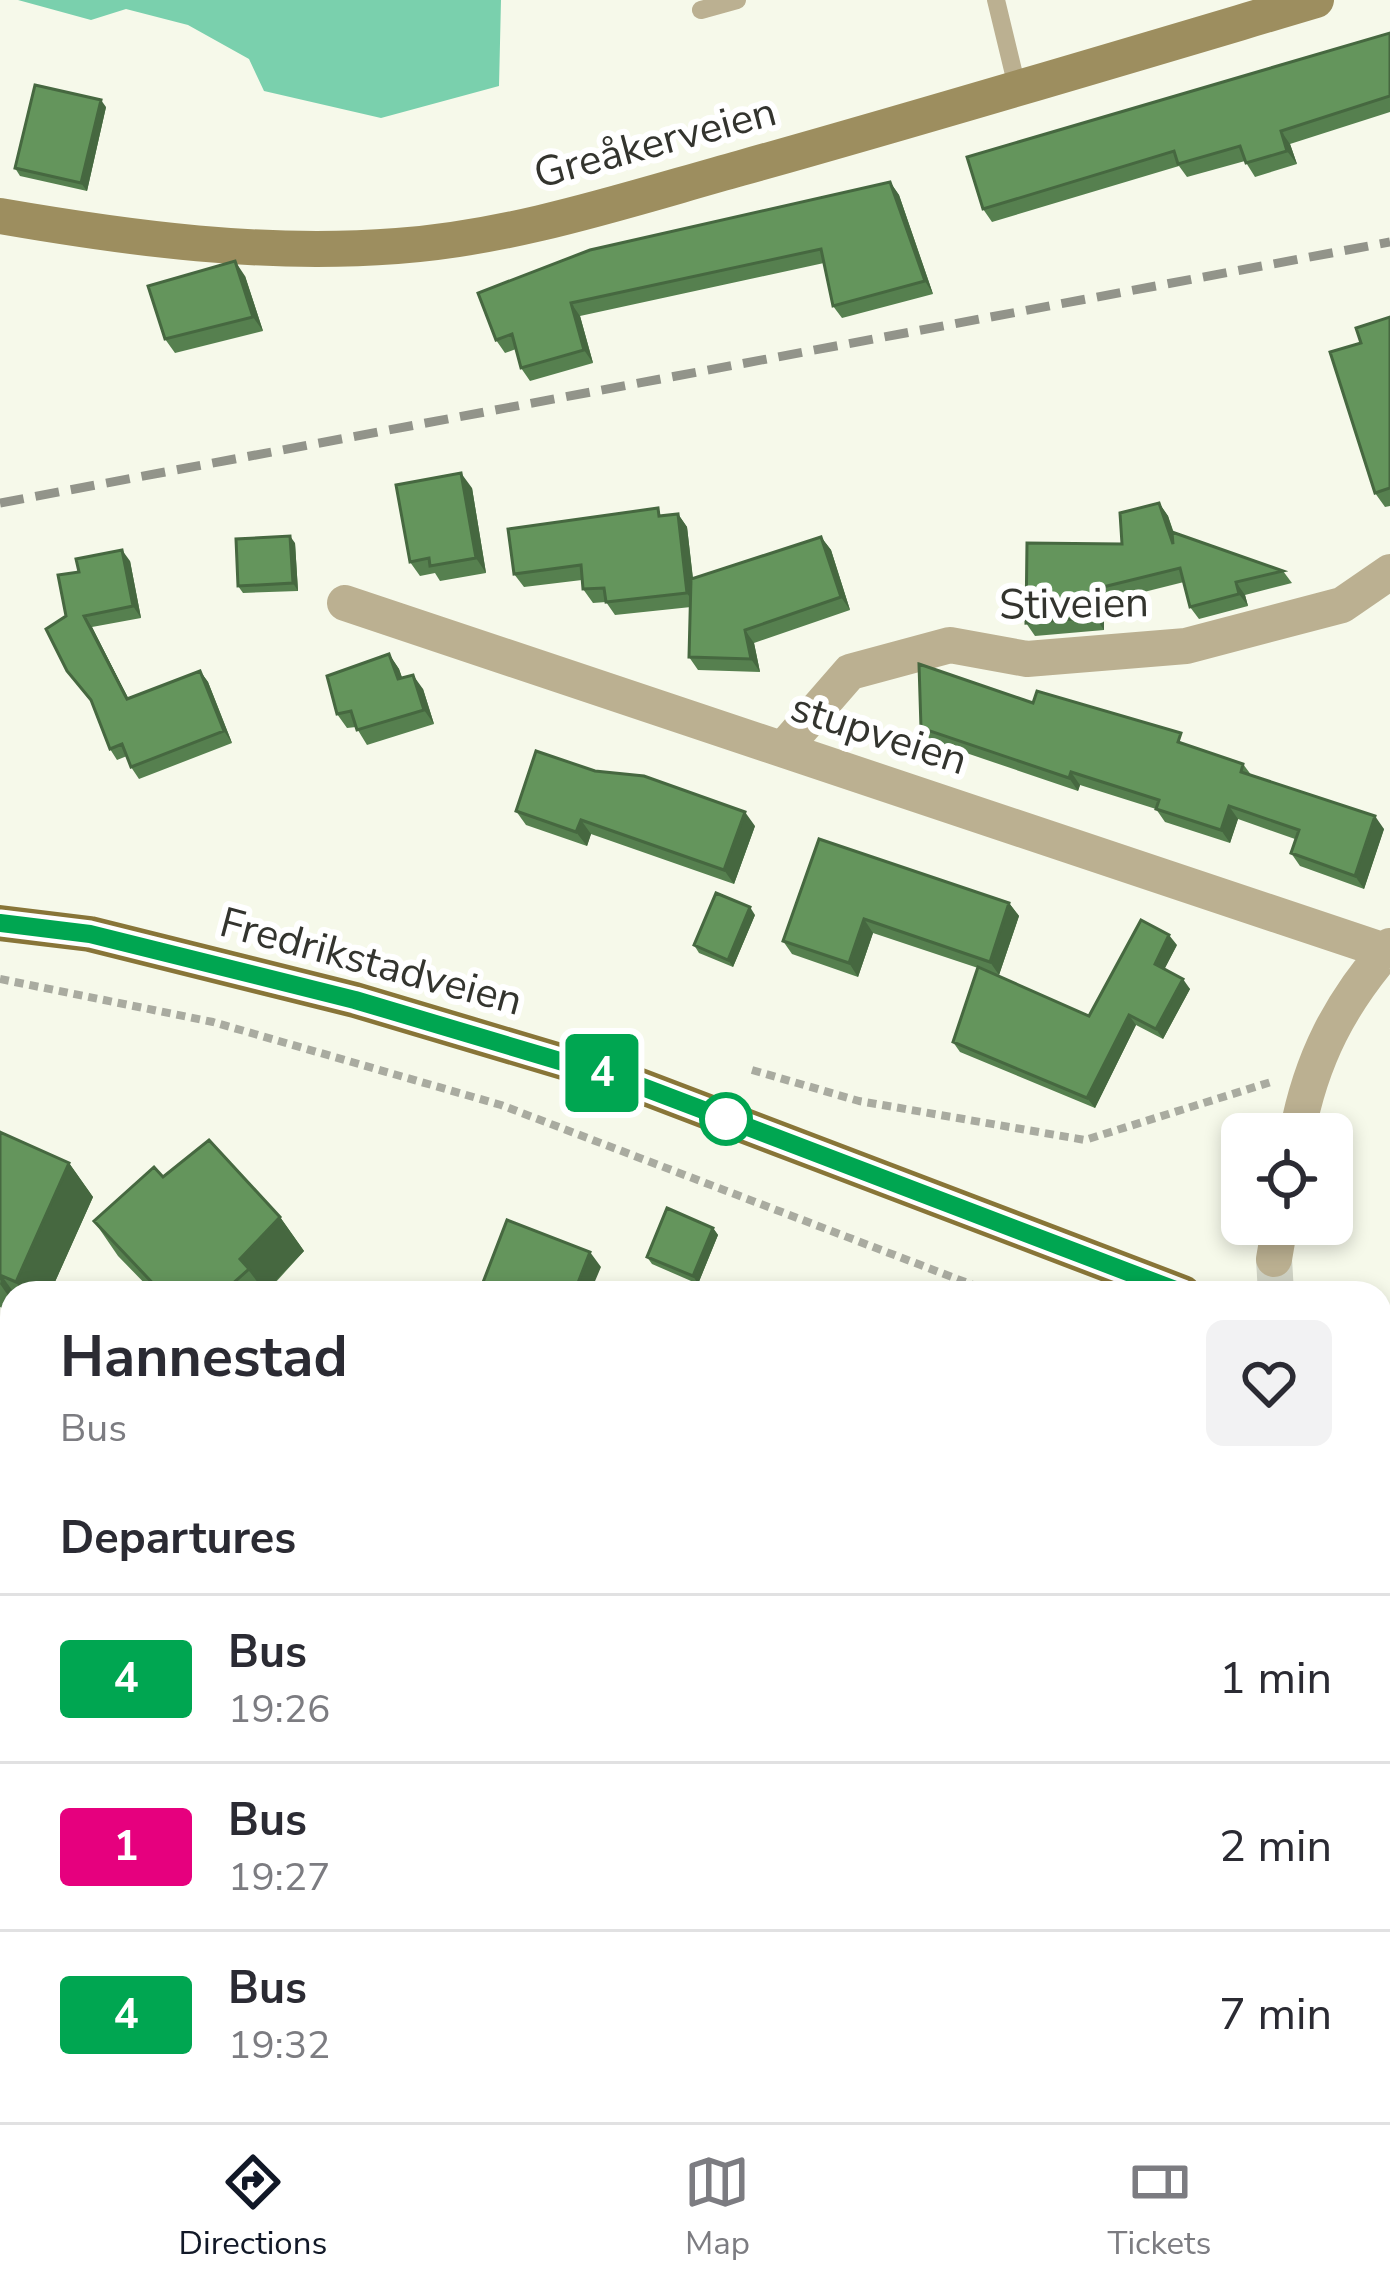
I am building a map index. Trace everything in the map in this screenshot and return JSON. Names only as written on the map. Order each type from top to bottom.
[{"type":"main road","name":"Greåkerveien","points":[[0,217],[234,249],[401,246],[577,213],[1018,91],[1316,0]]},
{"type":"main road","name":"Fredrikstadveien","points":[[0,922],[90,934],[333,994],[627,1081],[1152,1281]]},
{"type":"street","name":"Stiveien","points":[[783,749],[850,672],[950,645],[1027,658],[1186,646],[1342,605],[1390,572]]},
{"type":"street","name":"stupveien","points":[[345,603],[1388,948]]},
{"type":"street","points":[[1301,1113],[1308,1078],[1346,998],[1388,948]]},
{"type":"lane","points":[[701,10],[737,0]]},
{"type":"lane","points":[[996,0],[1018,91]]},
{"type":"path","points":[[0,980],[214,1022],[501,1105],[963,1281]]},
{"type":"path","points":[[752,1070],[859,1101],[1085,1141],[1259,1084],[1308,1078]]},
{"type":"shaded area","points":[[18,0],[501,0],[499,86],[381,118],[264,91],[249,59],[188,25],[126,9],[91,20]]},
{"type":"building","points":[[1390,33],[1390,96],[1281,131],[1287,151],[1246,163],[1240,146],[1178,164],[1174,151],[983,209],[967,157]]},
{"type":"building","points":[[35,85],[101,100],[81,183],[15,168]]},
{"type":"building","points":[[890,182],[925,281],[833,306],[821,249],[571,303],[584,350],[521,368],[512,334],[496,340],[478,293],[590,250]]},
{"type":"building","points":[[235,261],[253,317],[165,339],[148,286]]},
{"type":"building","points":[[1390,317],[1390,488],[1375,493],[1330,352],[1361,343],[1356,328]]},
{"type":"building","points":[[461,473],[476,558],[430,566],[429,558],[410,562],[396,485]]},
{"type":"building","points":[[1159,503],[1173,544],[1172,532],[1283,571],[1236,582],[1239,594],[1190,607],[1180,568],[1095,589],[1095,617],[1026,623],[1027,543],[1122,544],[1120,513]]},
{"type":"building","points":[[658,508],[659,516],[678,514],[687,593],[606,602],[604,588],[583,589],[581,565],[514,574],[508,529]]},
{"type":"building","points":[[290,536],[293,583],[238,586],[236,539]]},
{"type":"building","points":[[821,537],[841,597],[745,630],[751,659],[689,657],[691,579]]},
{"type":"building","points":[[122,550],[133,606],[84,616],[127,699],[200,671],[224,731],[131,767],[122,744],[110,749],[91,700],[67,671],[46,629],[66,616],[58,575],[79,572],[76,559]]},
{"type":"building","points":[[389,654],[398,679],[413,675],[424,710],[357,730],[351,711],[337,714],[327,676]]},
{"type":"building","points":[[919,664],[1033,703],[1037,691],[1181,733],[1178,742],[1243,764],[1241,772],[1375,816],[1355,876],[1291,853],[1299,830],[1229,806],[1221,830],[1156,809],[1159,800],[1071,772],[1069,778],[921,728]]},
{"type":"building","points":[[536,751],[595,771],[644,776],[745,812],[724,870],[581,820],[576,832],[516,811]]},
{"type":"building","points":[[819,839],[1009,903],[990,962],[864,919],[849,963],[783,941]]},
{"type":"building","points":[[716,893],[750,907],[728,960],[694,945]]},
{"type":"building","points":[[1141,920],[1169,935],[1155,964],[1183,979],[1156,1029],[1129,1015],[1087,1098],[953,1042],[978,967],[1089,1016]]},
{"type":"building","points":[[0,1132],[69,1163],[16,1281],[2,1276],[0,1280]]},
{"type":"building","points":[[209,1140],[280,1217],[240,1259],[249,1269],[236,1281],[151,1281],[94,1221],[154,1167],[163,1177]]},
{"type":"building","points":[[667,1208],[713,1228],[693,1276],[647,1257]]},
{"type":"building","points":[[507,1220],[590,1252],[579,1281],[484,1281]]},
{"type":"tunnel","points":[[1274,1259],[1275,1281]]},
{"type":"railway","points":[[0,503],[1390,242]]},
{"type":"bus line","name":"4","points":[[0,923],[90,934],[355,1000],[627,1081],[1148,1281]]}]
